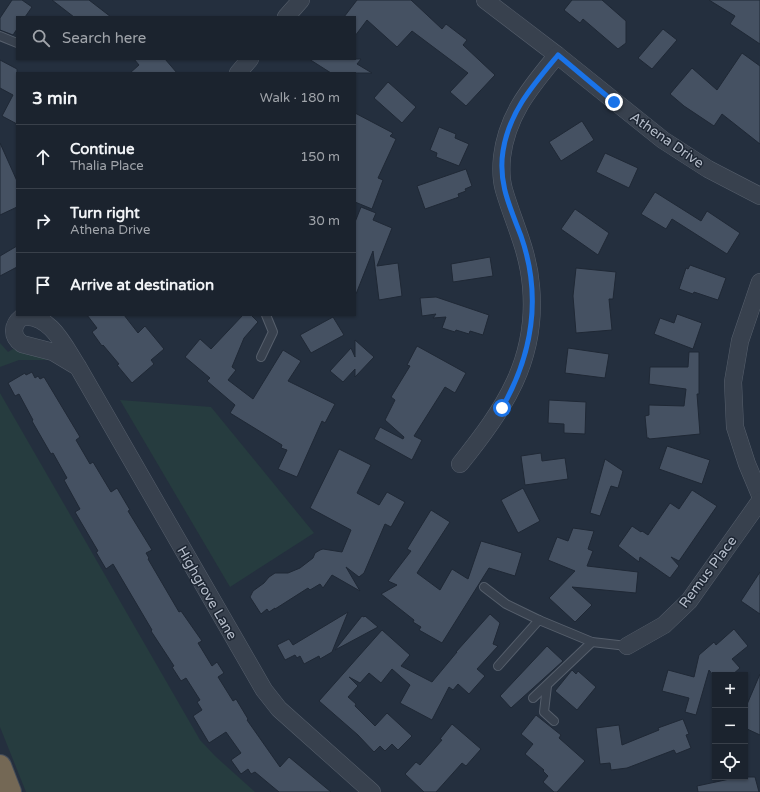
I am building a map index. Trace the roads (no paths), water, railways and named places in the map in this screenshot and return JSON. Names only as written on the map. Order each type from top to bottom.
[{"type":"highway","points":[[0,766],[10,792]]},
{"type":"street","points":[[287,16],[301,0]]},
{"type":"street","name":"Athena Drive","points":[[485,0],[558,55],[663,140],[708,169],[760,196]]},
{"type":"street","points":[[460,464],[492,423],[505,402],[522,366],[528,346],[532,316],[532,287],[530,271],[524,247],[504,188],[502,177],[503,151],[509,126],[521,102],[558,55]]},
{"type":"street","points":[[239,72],[249,60]]},
{"type":"street","points":[[760,282],[740,341],[733,382],[735,427],[747,464],[760,495]]},
{"type":"street","name":"Highgrove Lane","points":[[7,333],[14,331],[16,323],[22,317],[33,316],[40,319],[54,331],[78,367],[264,690],[279,709],[372,792]]},
{"type":"street","name":"Highgrove Lane","points":[[7,333],[22,344],[53,352],[78,367]]},
{"type":"street","name":"Remus Place","points":[[626,646],[664,625],[689,601],[760,501]]},
{"type":"lane","points":[[0,36],[16,43]]},
{"type":"lane","points":[[261,356],[274,332],[266,316]]},
{"type":"lane","points":[[484,587],[506,604],[539,620],[592,642],[626,646]]},
{"type":"lane","points":[[498,666],[539,620]]},
{"type":"lane","points":[[533,698],[592,642]]},
{"type":"lane","points":[[547,686],[544,712],[554,721]]}]
